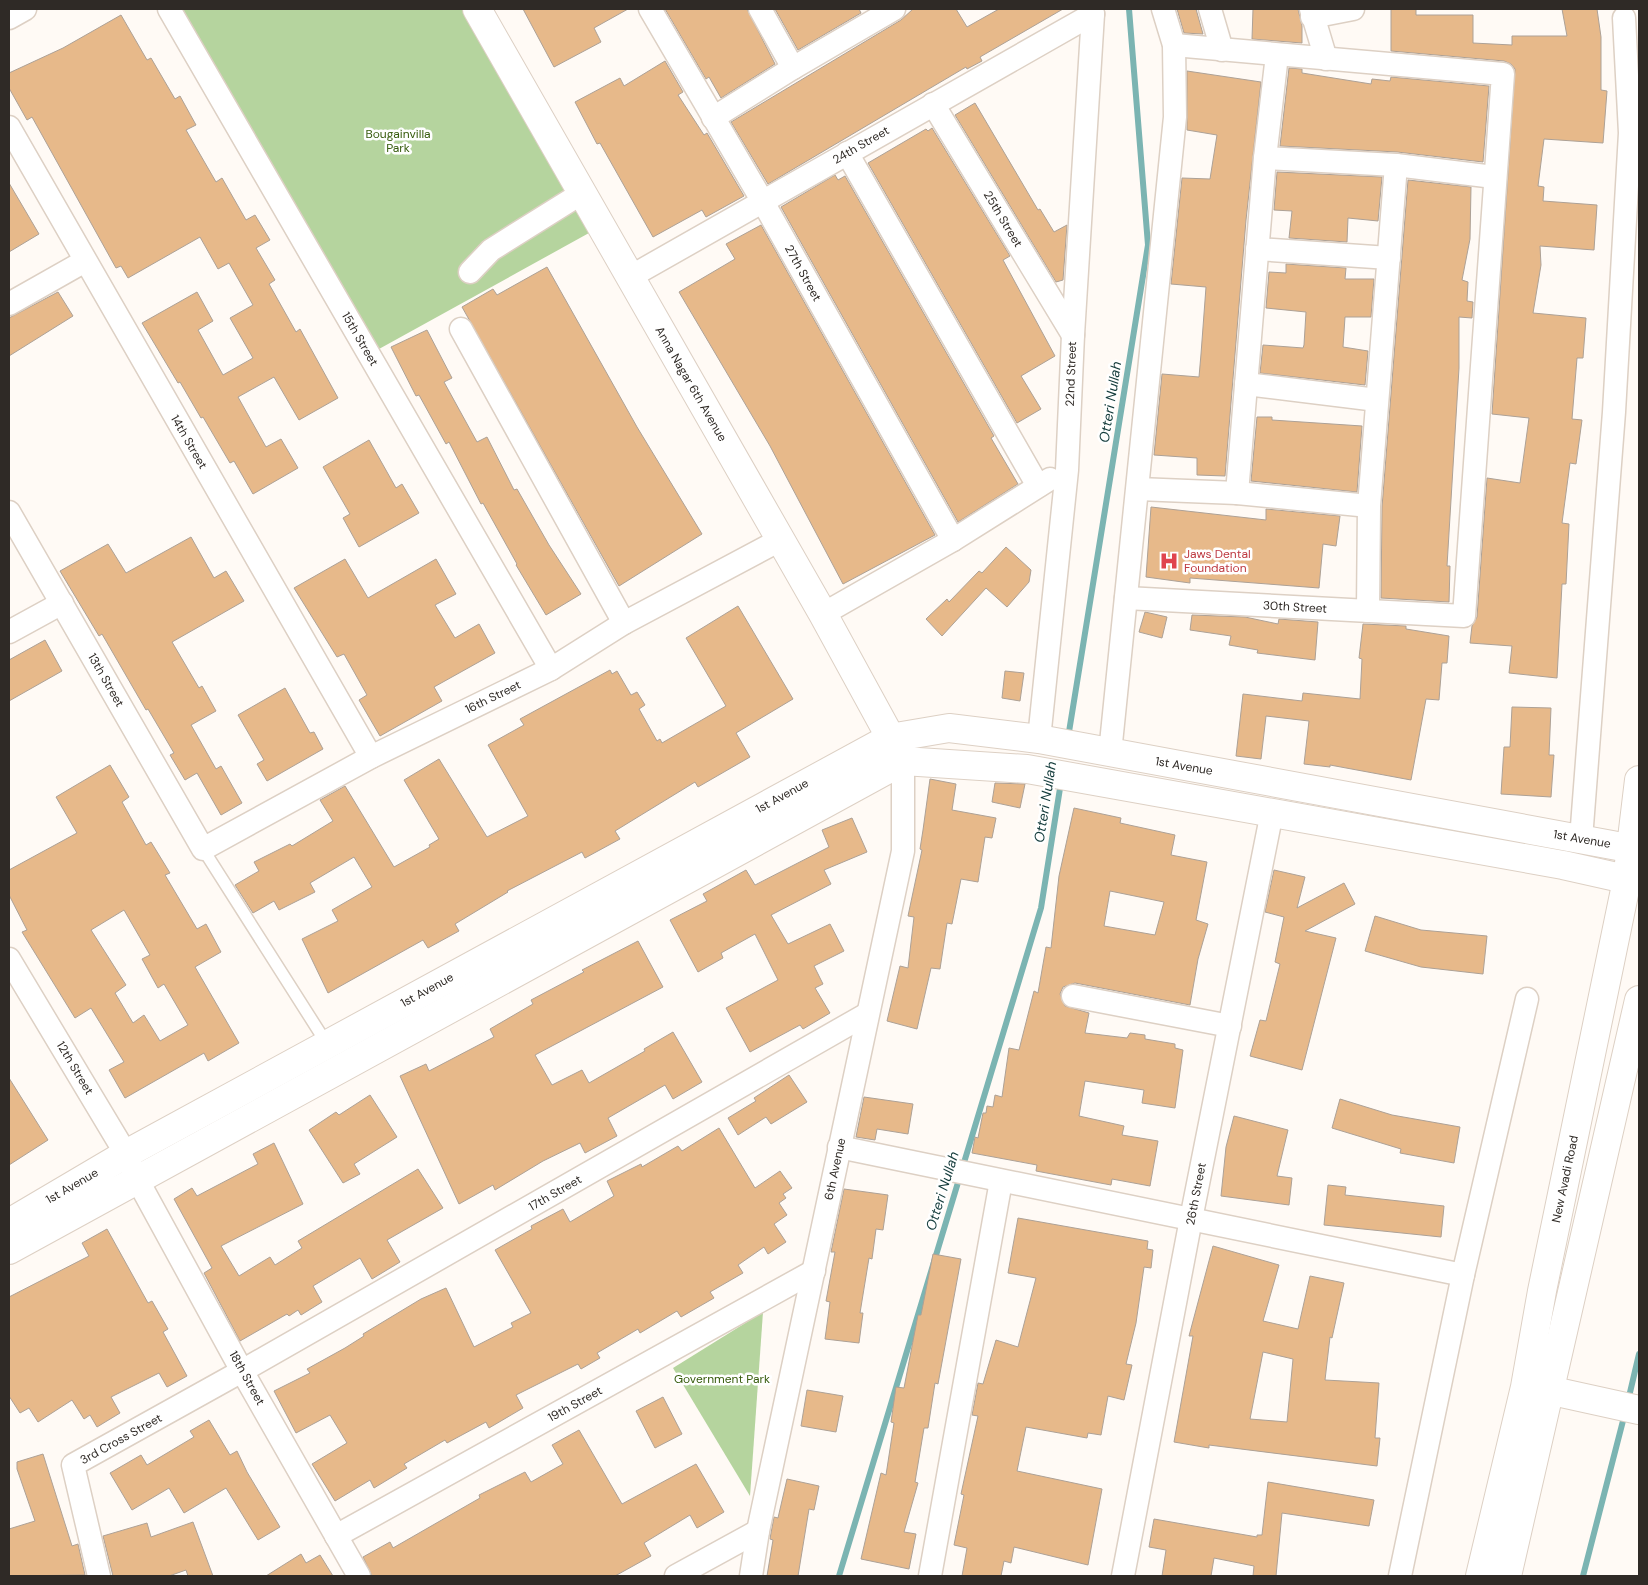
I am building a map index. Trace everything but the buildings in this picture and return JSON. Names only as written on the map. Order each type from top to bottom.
[{"type":"street","points":[[9,18],[25,9]]},
{"type":"street","name":"15th Street","points":[[169,9],[552,669]]},
{"type":"street","name":"Anna Nagar 6th Avenue","points":[[476,9],[823,614],[903,761]]},
{"type":"street","name":"27th Street","points":[[650,9],[763,202],[953,540]]},
{"type":"street","points":[[760,9],[793,68]]},
{"type":"street","points":[[1110,753],[1175,117],[1174,45],[1163,9]]},
{"type":"street","points":[[1210,9],[1222,50]]},
{"type":"street","points":[[1326,59],[1311,13],[1353,9]]},
{"type":"street","name":"24th Street","points":[[630,277],[1092,11]]},
{"type":"street","name":"22nd Street","points":[[1058,743],[1073,335],[1092,11]]},
{"type":"street","points":[[713,118],[882,12]]},
{"type":"street","points":[[1581,839],[1614,412],[1630,143],[1624,18]]},
{"type":"street","points":[[1174,45],[1503,74],[1494,177],[1396,165],[1265,158]]},
{"type":"street","points":[[1237,493],[1265,158],[1277,55]]},
{"type":"street","name":"25th Street","points":[[933,104],[1073,335]]},
{"type":"street","name":"14th Street","points":[[9,127],[371,757]]},
{"type":"street","points":[[848,153],[1038,486]]},
{"type":"street","points":[[1368,611],[1369,506],[1396,165]]},
{"type":"street","name":"30th Street","points":[[1126,598],[1464,616],[1494,177]]},
{"type":"street","points":[[470,272],[491,250],[582,193]]},
{"type":"street","points":[[1257,249],[1389,258]]},
{"type":"street","points":[[9,304],[85,261]]},
{"type":"street","points":[[461,329],[624,623]]},
{"type":"street","points":[[1246,384],[1377,400]]},
{"type":"street","points":[[823,614],[953,540],[1038,486],[1067,470]]},
{"type":"street","points":[[1138,489],[1237,493],[1369,506]]},
{"type":"street","name":"13th Street","points":[[9,512],[203,849]]},
{"type":"street","name":"16th Street","points":[[203,849],[371,757],[552,669],[624,623],[780,540]]},
{"type":"street","points":[[9,632],[62,603]]},
{"type":"street","name":"1st Avenue","points":[[9,1223],[126,1154],[890,738],[949,728],[1058,743],[1635,849]]},
{"type":"street","points":[[903,761],[1027,769],[1563,865],[1633,881]]},
{"type":"street","name":"1st Avenue","points":[[9,1250],[903,761]]},
{"type":"street","name":"6th Avenue","points":[[751,1576],[758,1530],[903,851],[903,761]]},
{"type":"street","name":"New Avadi Road","points":[[1480,1576],[1525,1387],[1542,1291],[1633,881],[1639,780]]},
{"type":"street","name":"26th Street","points":[[1123,1576],[1191,1219],[1272,812]]},
{"type":"street","name":"12th Street","points":[[9,960],[126,1154],[138,1179]]},
{"type":"street","points":[[1073,996],[1230,1026]]},
{"type":"street","points":[[1400,1576],[1463,1275],[1527,999]]},
{"type":"street","points":[[1507,1576],[1548,1390],[1639,1000]]},
{"type":"street","name":"17th Street","points":[[242,1372],[867,1014]]},
{"type":"street","points":[[839,1147],[1463,1275]]},
{"type":"street","name":"18th Street","points":[[138,1179],[242,1372],[359,1576]]},
{"type":"street","points":[[930,1576],[1001,1181]]},
{"type":"street","name":"19th Street","points":[[336,1536],[814,1271]]},
{"type":"street","name":"3rd Cross Street","points":[[99,1576],[73,1465],[242,1372]]},
{"type":"street","points":[[1548,1390],[1639,1410]]},
{"type":"street","points":[[676,1576],[758,1530]]},
{"type":"lane","points":[[203,849],[327,1045]]},
{"type":"green space","name":"Bougainvilla Park","points":[[181,9],[462,9],[589,233],[379,349]]},
{"type":"green space","name":"Government Park","points":[[763,1312],[750,1496],[673,1368]]},
{"type":"waterway","name":"Otteri Nullah","points":[[1068,738],[1148,245],[1129,9]]},
{"type":"waterway","name":"Otteri Nullah","points":[[839,1576],[1041,908],[1061,782]]},
{"type":"waterway","points":[[1628,1401],[1639,1354]]},
{"type":"waterway","points":[[1583,1576],[1625,1413]]},
{"type":"place","name":"Jaws Dental Foundation","points":[[1169,561]]}]
